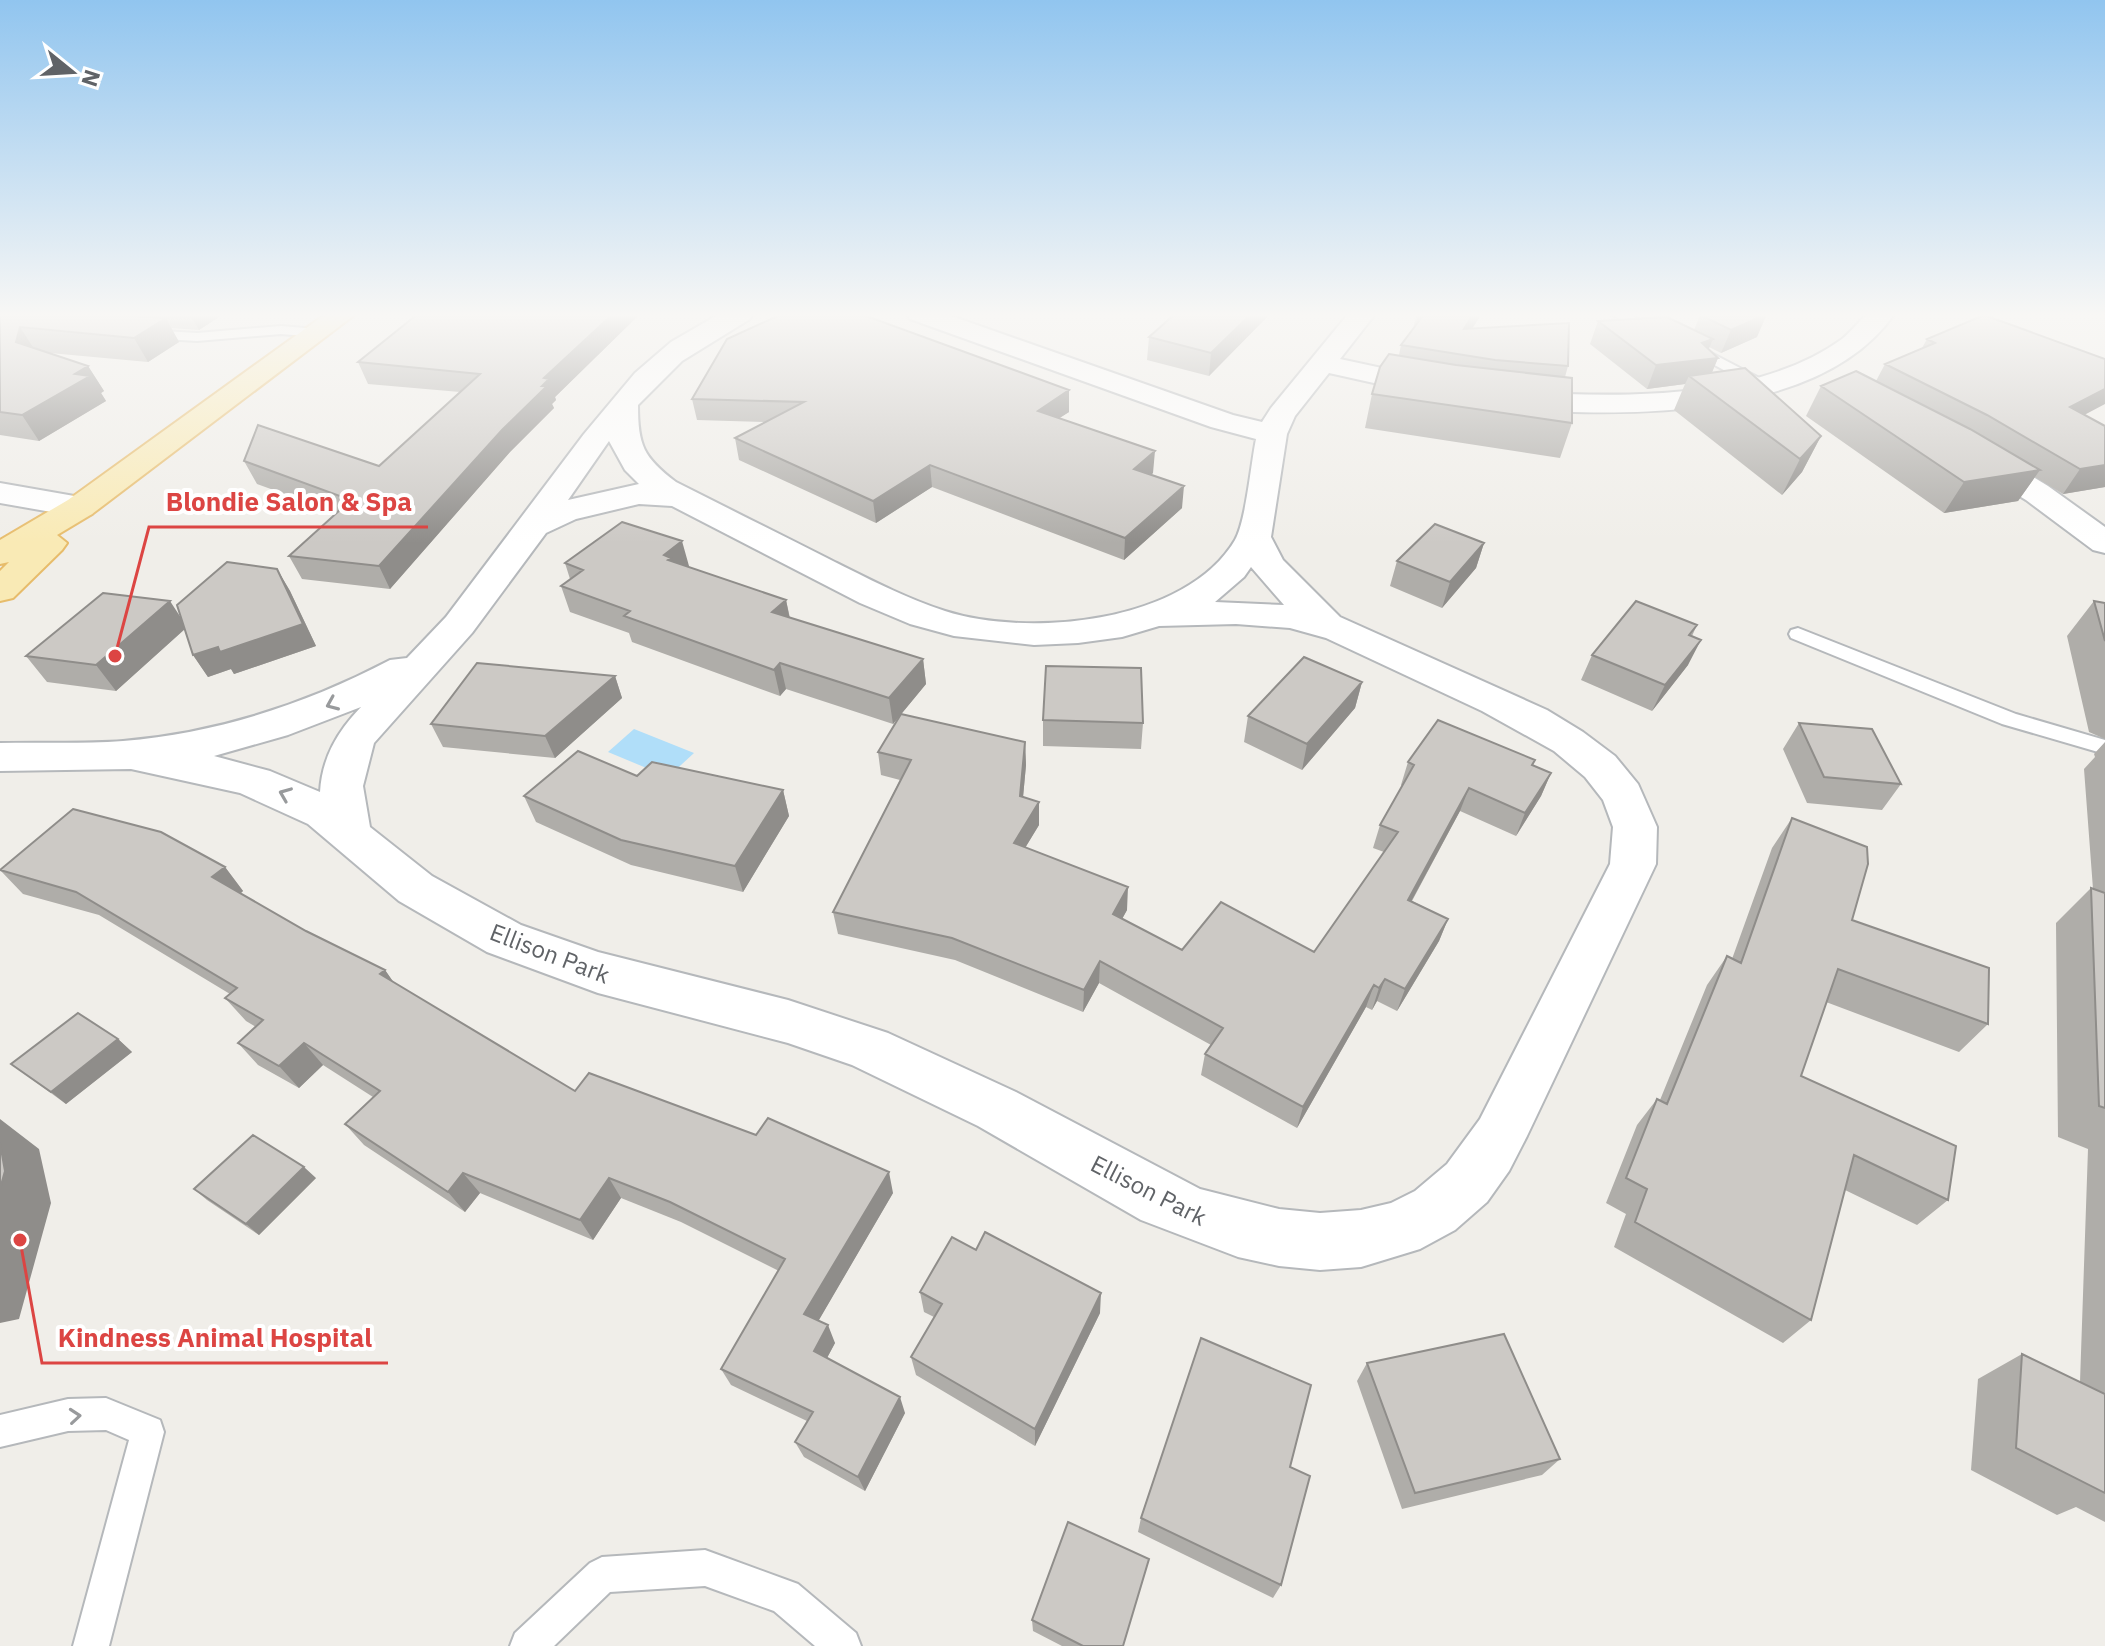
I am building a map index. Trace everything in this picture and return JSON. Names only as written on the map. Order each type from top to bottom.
[{"type":"main road","points":[[5,551],[80,507],[240,390]]},
{"type":"main road","points":[[0,590],[42,553],[80,507]]},
{"type":"street","name":"Ellison Park","points":[[351,835],[343,816],[341,791],[351,748],[370,719],[448,637],[639,390]]},
{"type":"street","points":[[1135,390],[1222,421],[1272,434],[1281,414],[1300,390]]},
{"type":"street","points":[[1453,390],[1559,404],[1630,404],[1704,397],[1735,390]]},
{"type":"street","name":"Ellison Park","points":[[133,755],[214,770],[256,783],[310,806],[414,887],[492,933],[587,969],[791,1023],[904,1063],[976,1096],[1193,1216],[1225,1227],[1287,1240],[1321,1242],[1377,1236],[1426,1216],[1468,1182],[1487,1156],[1633,864],[1636,836],[1626,804],[1616,787],[1581,749],[1525,717],[1326,624],[1266,614],[1163,616],[1065,631],[1008,631],[953,624],[904,609],[676,496],[647,475],[626,450],[620,426],[624,406]]},
{"type":"street","name":"Ellison Park","points":[[1163,616],[1195,600],[1216,584],[1240,560],[1254,537],[1272,434]]},
{"type":"street","points":[[1950,442],[2037,493],[2102,537]]},
{"type":"street","points":[[0,493],[80,507]]},
{"type":"street","name":"Ellison Park","points":[[534,526],[564,512],[605,500],[639,494],[676,496]]},
{"type":"street","name":"Ellison Park","points":[[1254,537],[1267,564],[1298,599],[1326,624]]},
{"type":"street","name":"Ellison Park","points":[[0,757],[133,755],[212,743],[315,711],[388,678],[430,653],[448,637]]},
{"type":"lane","points":[[1798,634],[2009,719],[2105,747]]},
{"type":"lane","points":[[0,1431],[68,1415],[106,1414],[148,1432],[91,1646]]},
{"type":"lane","points":[[528,1646],[602,1575],[705,1568],[785,1597],[843,1646]]},
{"type":"water","points":[[634,729],[694,753],[668,777],[608,752]]},
{"type":"building","points":[[0,390],[66,390],[22,415],[0,412]]},
{"type":"building","points":[[463,390],[543,390],[502,430],[379,566],[289,556],[351,500],[244,461],[258,425],[379,466]]},
{"type":"building","points":[[697,390],[1068,390],[1038,411],[1155,451],[1134,469],[1184,486],[1125,538],[930,465],[873,501],[735,438],[804,402],[692,399]]},
{"type":"building","points":[[1373,390],[1572,390],[1572,423],[1372,394]]},
{"type":"building","points":[[1707,390],[1769,390],[1821,436],[1800,459]]},
{"type":"building","points":[[1827,390],[1893,390],[1970,429],[2040,470],[1964,482]]},
{"type":"building","points":[[1937,390],[2103,390],[2070,407],[2105,426],[2105,465],[2080,469]]},
{"type":"building","points":[[622,522],[682,541],[664,555],[671,558],[668,560],[786,600],[772,612],[923,659],[889,698],[780,663],[774,670],[624,616],[630,611],[561,586],[583,570],[565,563]]},
{"type":"building","points":[[1435,524],[1484,543],[1450,582],[1397,561]]},
{"type":"building","points":[[227,562],[277,569],[303,624],[220,652],[218,647],[193,655],[177,605]]},
{"type":"building","points":[[103,593],[170,601],[96,665],[26,656]]},
{"type":"building","points":[[1636,601],[1697,625],[1689,635],[1701,640],[1665,685],[1592,655]]},
{"type":"building","points":[[2094,601],[2105,603],[2105,641]]},
{"type":"building","points":[[1304,657],[1362,682],[1307,744],[1248,716]]},
{"type":"building","points":[[477,663],[615,676],[545,736],[431,724]]},
{"type":"building","points":[[1046,666],[1141,668],[1143,723],[1043,720]]},
{"type":"building","points":[[901,714],[1025,742],[1020,796],[1039,802],[1014,843],[1128,887],[1113,914],[1182,950],[1221,902],[1314,952],[1398,832],[1380,825],[1414,765],[1408,762],[1438,720],[1535,760],[1532,765],[1551,773],[1525,813],[1469,788],[1408,900],[1448,919],[1405,989],[1385,979],[1379,988],[1374,985],[1303,1107],[1205,1054],[1223,1028],[1100,961],[1084,990],[952,938],[833,912],[911,760],[878,752]]},
{"type":"building","points":[[1799,723],[1872,729],[1901,784],[1824,777]]},
{"type":"building","points":[[578,751],[637,776],[652,762],[783,790],[735,866],[621,840],[524,796]]},
{"type":"building","points":[[73,809],[161,832],[225,867],[212,877],[306,931],[385,970],[380,974],[575,1091],[589,1073],[756,1135],[768,1118],[889,1172],[804,1314],[828,1325],[814,1351],[900,1397],[858,1477],[795,1442],[813,1412],[721,1369],[785,1259],[670,1202],[609,1178],[580,1220],[463,1173],[448,1192],[345,1124],[380,1091],[304,1043],[279,1066],[238,1043],[263,1020],[225,998],[237,988],[76,892],[0,870]]},
{"type":"building","points":[[1792,818],[1867,847],[1868,864],[1852,920],[1989,968],[1988,1024],[1838,969],[1801,1076],[1956,1146],[1948,1200],[1854,1155],[1811,1320],[1635,1222],[1647,1189],[1626,1178],[1657,1099],[1667,1104],[1727,956],[1741,963]]},
{"type":"building","points":[[2091,888],[2105,893],[2105,1108],[2099,1106]]},
{"type":"building","points":[[78,1013],[118,1039],[51,1092],[11,1064]]},
{"type":"building","points":[[253,1135],[304,1167],[246,1224],[194,1189]]},
{"type":"building","points":[[0,1143],[5,1171],[0,1189]]},
{"type":"building","points":[[985,1232],[1101,1293],[1035,1429],[911,1357],[942,1304],[920,1292],[952,1237],[976,1250]]},
{"type":"building","points":[[1504,1334],[1560,1459],[1415,1493],[1367,1363]]},
{"type":"building","points":[[1201,1338],[1311,1385],[1290,1467],[1310,1476],[1281,1585],[1141,1518]]},
{"type":"building","points":[[2022,1354],[2105,1394],[2105,1493],[2016,1448]]},
{"type":"building","points":[[1068,1522],[1149,1559],[1123,1646],[1083,1646],[1032,1620]]},
{"type":"place","name":"Blondie Salon & Spa","points":[[115,656]]},
{"type":"place","name":"Kindness Animal Hospital","points":[[20,1240]]}]
